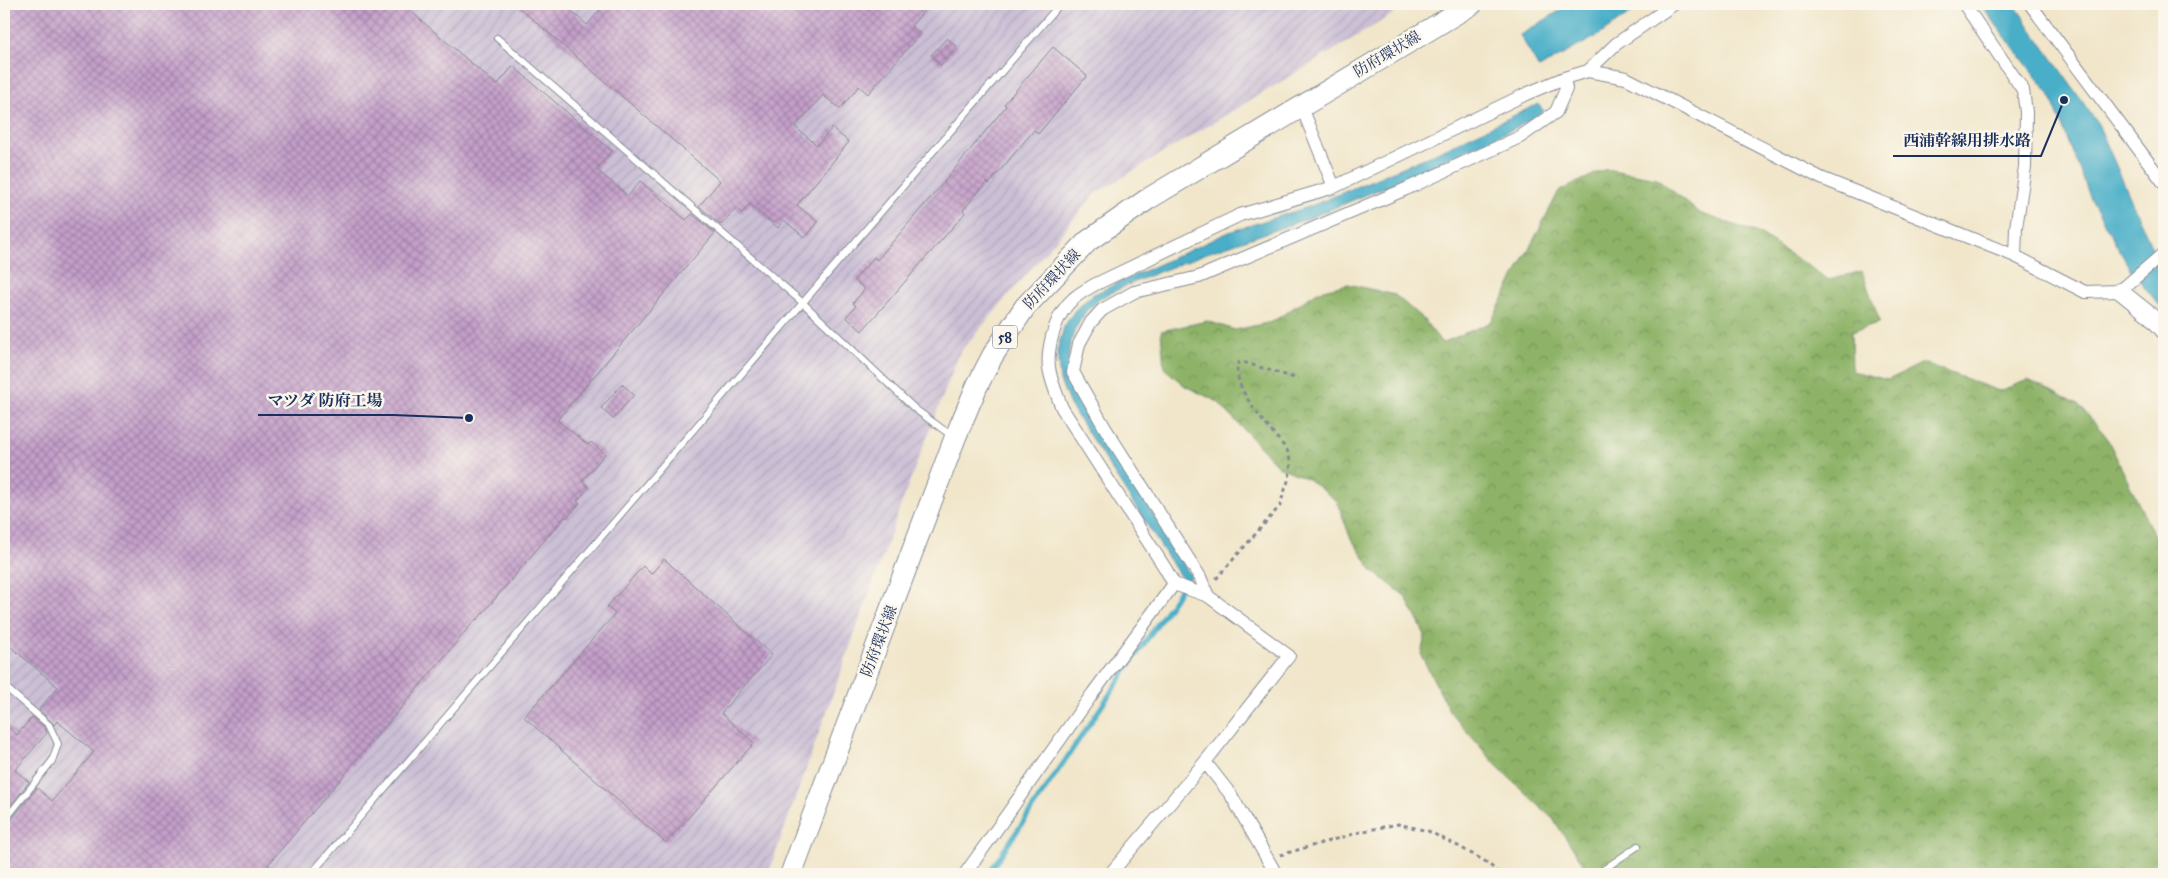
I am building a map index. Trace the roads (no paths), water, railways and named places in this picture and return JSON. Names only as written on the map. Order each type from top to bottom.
[{"type":"main road","name":"防府環状線","points":[[791,874],[955,438],[977,386],[993,356],[1025,307],[1088,241],[1148,199],[1472,4]]},
{"type":"street","points":[[1110,874],[1205,762],[1289,656],[1206,593],[1174,584],[1062,408],[1052,383],[1048,365],[1048,347],[1059,317],[1073,299],[1094,285],[1240,215],[1334,187],[1526,94],[1588,70],[1616,44],[1674,4]]},
{"type":"street","points":[[1964,4],[2023,90],[2026,112],[2025,167],[2016,228],[2015,256]]},
{"type":"street","points":[[2030,4],[2164,183]]},
{"type":"street","points":[[1588,70],[1626,78],[1821,178],[2015,256],[2085,292],[2120,291],[2150,315],[2164,331]]},
{"type":"street","points":[[1206,593],[1200,576],[1105,428],[1073,372],[1078,344],[1091,322],[1102,310],[1134,292],[1199,277],[1406,190],[1520,137],[1556,112],[1566,89],[1564,78]]},
{"type":"street","points":[[1302,105],[1334,187]]},
{"type":"street","points":[[2120,291],[2163,254]]},
{"type":"street","points":[[965,874],[1093,693],[1174,584]]},
{"type":"street","points":[[1205,762],[1231,795],[1276,874]]},
{"type":"lane","points":[[311,874],[1060,4]]},
{"type":"lane","points":[[498,38],[804,302],[915,410],[955,438]]},
{"type":"lane","points":[[4,686],[49,725],[58,744],[52,761],[4,821]]},
{"type":"lane","points":[[1597,874],[1638,846]]},
{"type":"water","points":[[1571,4],[1644,4],[1599,35],[1539,68],[1520,35]]},
{"type":"water","points":[[1980,4],[2014,4],[2098,124],[2153,250],[2164,264],[2164,311],[2130,269],[2091,199],[2050,95]]},
{"type":"water","points":[[1538,104],[1544,111],[1520,126],[1390,185],[1307,219],[1207,253],[1139,280],[1102,297],[1086,311],[1075,329],[1069,348],[1068,368],[1074,386],[1191,576],[1189,581],[1180,576],[1070,405],[1060,381],[1057,351],[1064,327],[1075,310],[1092,295],[1229,232],[1311,206],[1429,156]]},
{"type":"waterway","points":[[988,874],[1175,598],[1185,580],[1182,574]]},
{"type":"place","name":"西浦幹線用排水路","points":[[2064,100]]},
{"type":"place","name":"マツダ 防府工場","points":[[469,418]]}]
